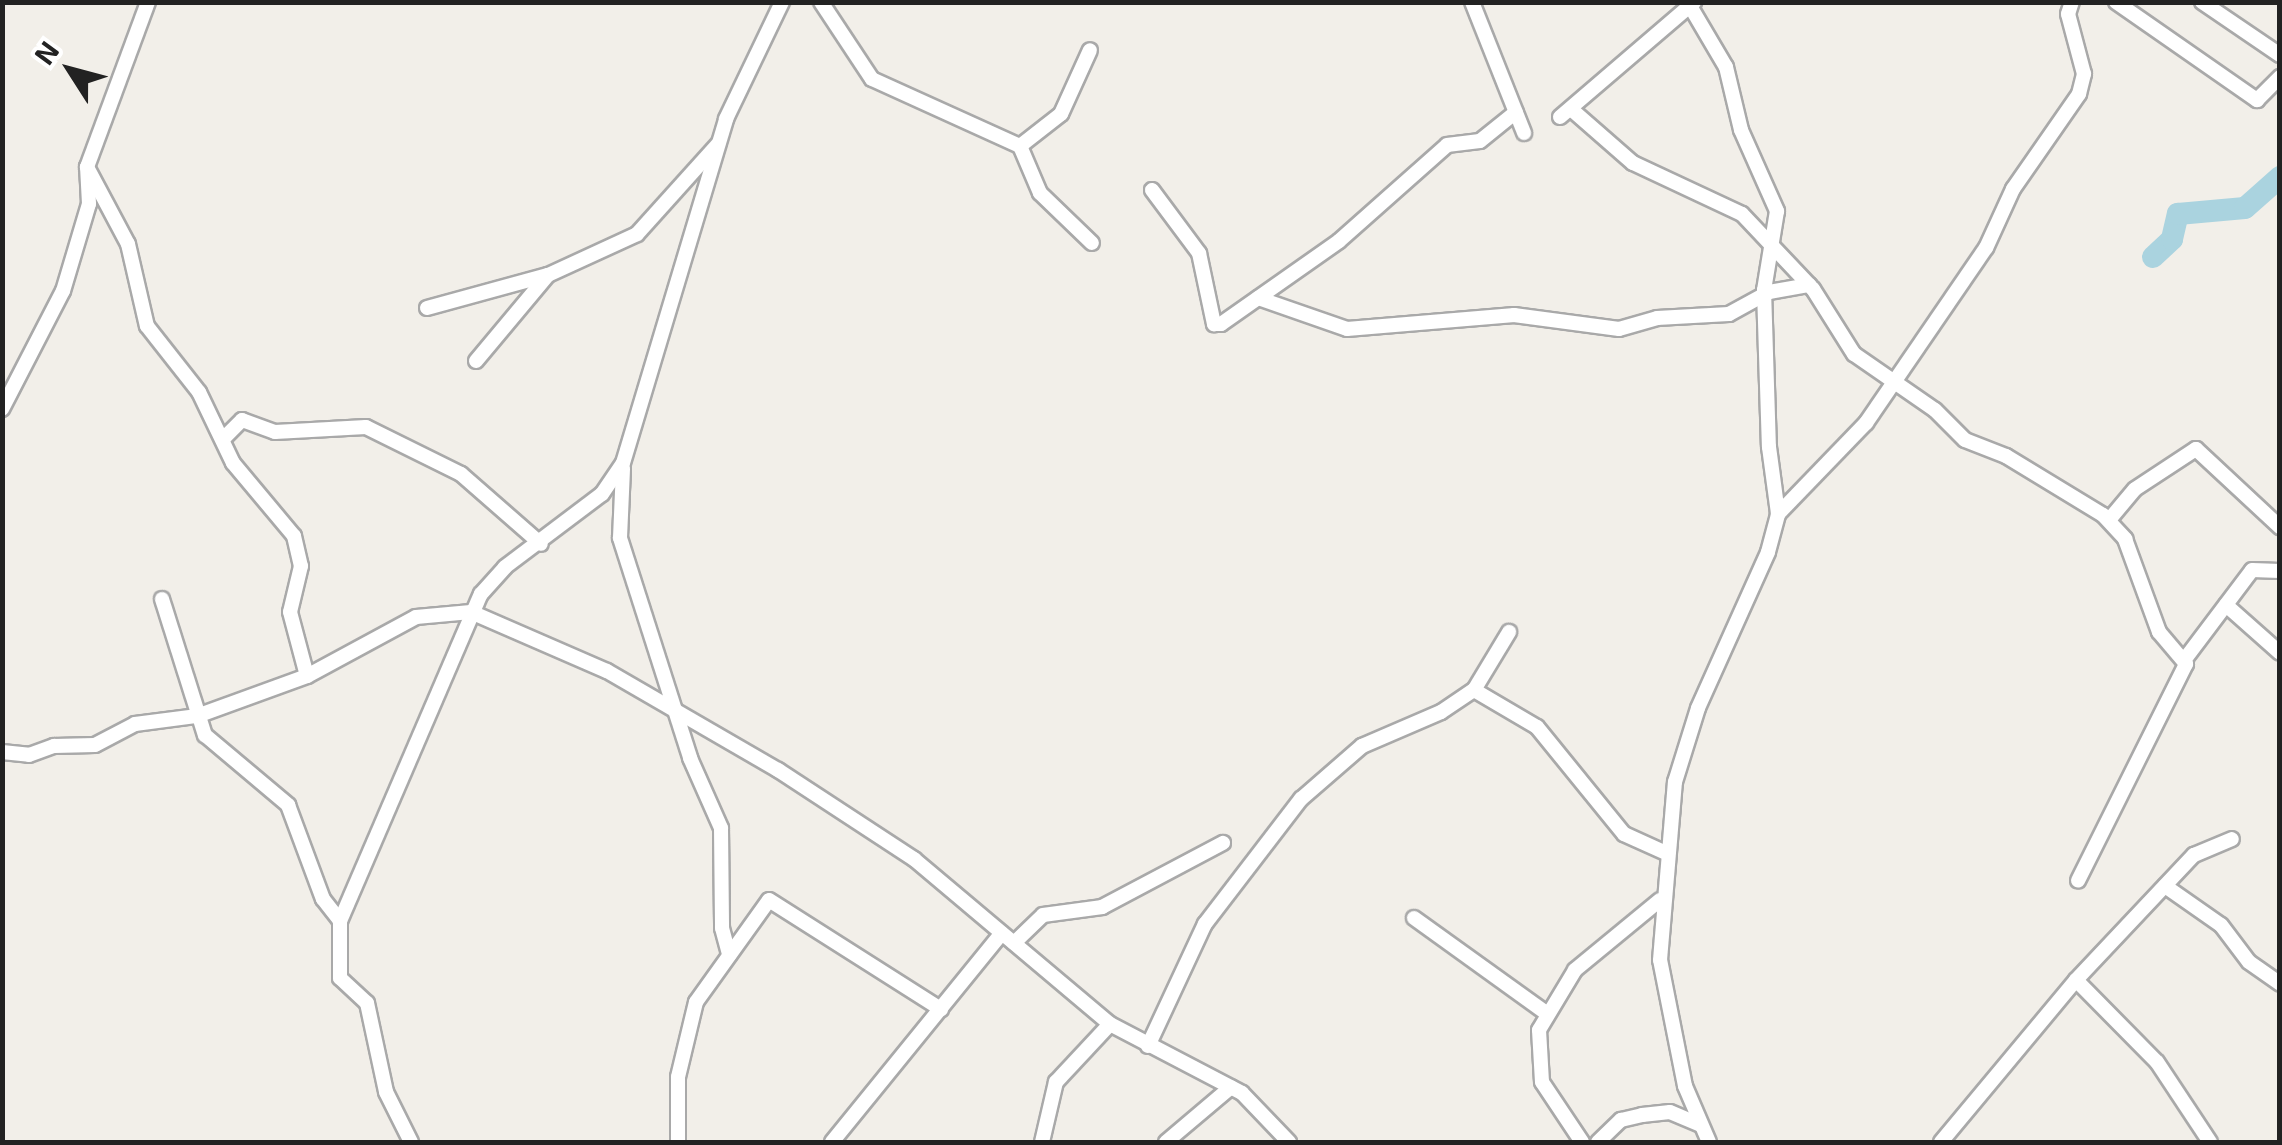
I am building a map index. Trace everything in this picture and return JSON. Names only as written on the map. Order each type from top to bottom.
[{"type":"street","points":[[2,409],[63,292],[89,204],[87,167],[148,2]]},
{"type":"street","points":[[729,955],[722,928],[721,828],[674,707],[617,528],[623,463],[718,144],[782,2]]},
{"type":"street","points":[[821,2],[872,79],[1020,146],[1040,193],[1092,243]]},
{"type":"street","points":[[1472,2],[1524,133]]},
{"type":"street","points":[[1709,1142],[1700,1125],[1668,1006],[1660,900],[1674,782],[1698,708],[1778,514],[1866,423],[1986,248],[2013,189],[2079,94],[2084,74],[2068,14],[2072,2]]},
{"type":"street","points":[[2116,2],[2257,100],[2280,77]]},
{"type":"street","points":[[2202,2],[2280,55]]},
{"type":"street","points":[[1778,514],[1769,447],[1764,294],[1774,248],[1777,211],[1740,130],[1726,68],[1692,4],[1565,113],[1633,163],[1742,214],[1774,248],[1809,285],[1847,347],[1966,440],[2006,456],[2109,520],[2135,560],[2159,632],[2186,659]]},
{"type":"street","points":[[1020,146],[1061,114],[1090,50]]},
{"type":"street","points":[[1152,190],[1199,254],[1214,324],[1339,241],[1447,145],[1480,141],[1516,112]]},
{"type":"street","points":[[427,308],[548,275],[637,234],[718,144]]},
{"type":"street","points":[[87,167],[128,244],[147,326],[199,392],[222,440],[301,552],[290,612],[307,676]]},
{"type":"street","points":[[476,361],[548,275]]},
{"type":"street","points":[[1258,298],[1335,328],[1514,315],[1619,329],[1657,318],[1729,314],[1764,294],[1809,285]]},
{"type":"street","points":[[222,440],[242,420],[274,432],[366,428],[461,474],[541,544]]},
{"type":"street","points":[[2109,520],[2135,489],[2196,450],[2280,526]]},
{"type":"street","points":[[411,1142],[386,1092],[367,1003],[340,978],[340,921],[471,612],[505,567],[541,544],[602,494],[623,463]]},
{"type":"street","points":[[2078,881],[2186,659],[2256,567],[2280,571]]},
{"type":"street","points":[[162,598],[197,716],[215,748],[288,805],[322,899],[340,921]]},
{"type":"street","points":[[2226,605],[2280,653]]},
{"type":"street","points":[[2,752],[29,755],[54,746],[95,744],[136,724],[197,716],[307,676],[416,617],[471,612],[674,707],[914,859],[1110,1024],[1231,1087],[1289,1142]]},
{"type":"street","points":[[1148,1046],[1205,924],[1301,799],[1362,746],[1474,690],[1509,632]]},
{"type":"street","points":[[1474,690],[1537,726],[1624,834],[1664,852]]},
{"type":"street","points":[[1940,1142],[2076,980],[2165,886],[2204,846],[2232,838]]},
{"type":"street","points":[[832,1142],[942,1009],[1008,938],[1043,915],[1102,907],[1224,843]]},
{"type":"street","points":[[2165,886],[2221,925],[2248,962],[2280,984]]},
{"type":"street","points":[[678,1142],[678,1076],[696,1002],[772,900],[942,1009]]},
{"type":"street","points":[[1582,1142],[1542,1082],[1540,1030],[1546,1013],[1575,970],[1660,900]]},
{"type":"street","points":[[1414,918],[1546,1013]]},
{"type":"street","points":[[2076,980],[2148,1051],[2210,1142]]},
{"type":"street","points":[[1042,1142],[1056,1082],[1110,1024]]},
{"type":"street","points":[[1166,1142],[1231,1087]]},
{"type":"street","points":[[1598,1142],[1621,1120],[1642,1115],[1670,1112],[1700,1125]]},
{"type":"waterway","points":[[2153,257],[2172,239],[2178,214],[2245,208],[2280,177]]}]
